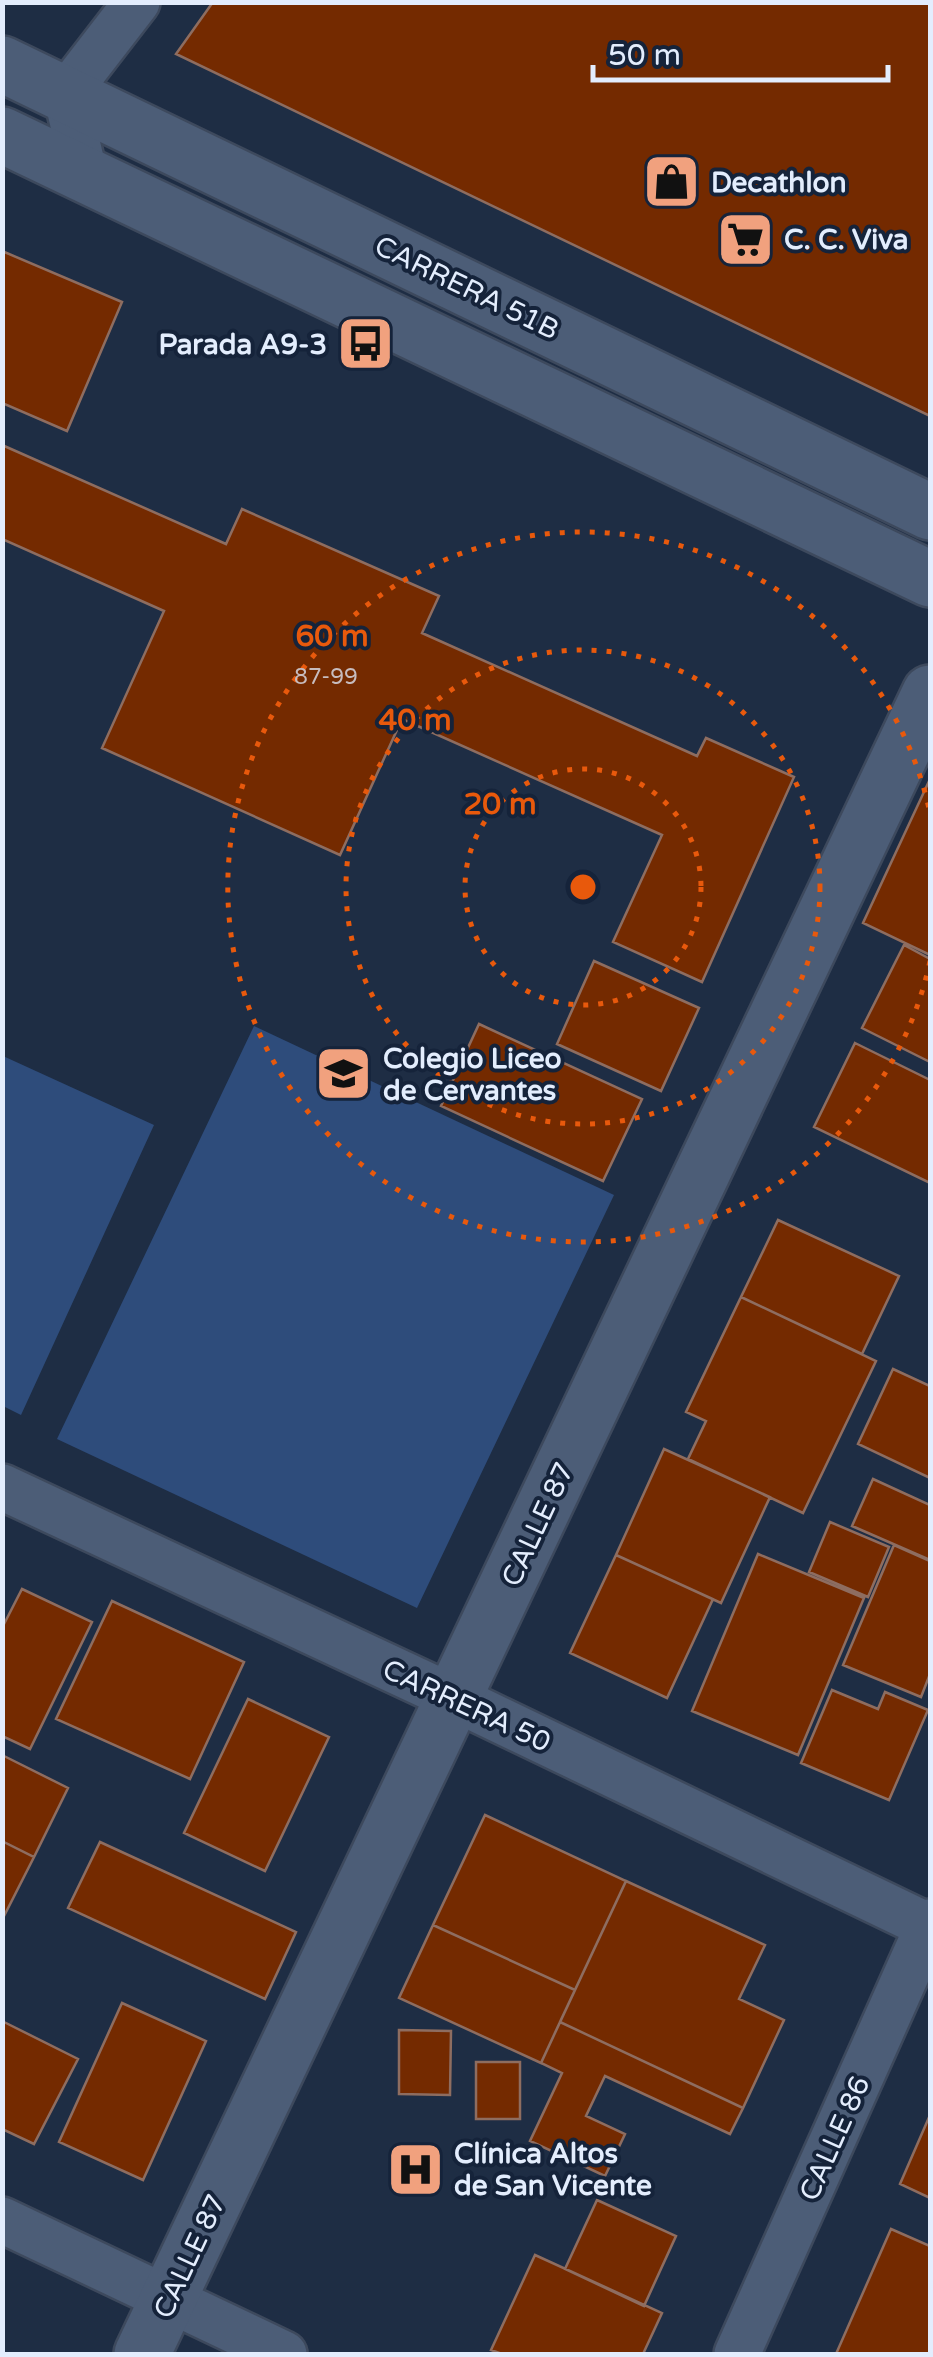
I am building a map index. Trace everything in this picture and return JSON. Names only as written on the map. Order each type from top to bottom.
[{"type":"main road","name":"CARRERA 51B","points":[[2,64],[930,512]]},
{"type":"main road","points":[[2,98],[66,94]]},
{"type":"main road","points":[[2,135],[930,579]]},
{"type":"main road","name":"CALLE 87","points":[[142,2354],[930,693]]},
{"type":"street","points":[[84,172],[66,94],[136,2]]},
{"type":"street","name":"CARRERA 50","points":[[2,1487],[930,1925]]},
{"type":"street","name":"CALLE 86","points":[[737,2354],[930,1925]]},
{"type":"street","points":[[2,2220],[284,2354]]},
{"type":"shaded area","points":[[254,1026],[614,1195],[417,1608],[57,1439]]},
{"type":"shaded area","points":[[3,1056],[154,1125],[21,1415],[3,1406]]},
{"type":"building","name":"C. C. Viva","points":[[213,2],[930,2],[930,416],[176,54]]},
{"type":"building","points":[[2,251],[122,302],[67,431],[2,403]]},
{"type":"building","points":[[2,445],[226,544],[242,509],[439,596],[422,633],[697,756],[706,738],[794,777],[702,982],[613,942],[662,835],[402,719],[340,855],[102,748],[164,611],[2,539]]},
{"type":"building","points":[[930,779],[930,955],[863,923]]},
{"type":"building","points":[[904,945],[930,959],[930,1062],[862,1028]]},
{"type":"building","points":[[594,961],[699,1008],[661,1091],[557,1044]]},
{"type":"building","points":[[479,1024],[642,1099],[603,1181],[441,1106]]},
{"type":"building","points":[[855,1043],[930,1080],[930,1183],[814,1127]]},
{"type":"building","points":[[778,1220],[899,1276],[862,1354],[741,1297]]},
{"type":"building","points":[[741,1297],[876,1361],[803,1513],[688,1459],[706,1421],[686,1412]]},
{"type":"building","points":[[893,1369],[930,1386],[930,1478],[858,1444]]},
{"type":"building","points":[[664,1449],[770,1497],[721,1603],[616,1555]]},
{"type":"building","points":[[873,1479],[930,1505],[930,1560],[852,1526]]},
{"type":"building","points":[[830,1522],[889,1547],[868,1597],[809,1572]]},
{"type":"building","points":[[894,1545],[930,1561],[930,1674],[921,1697],[843,1665]]},
{"type":"building","points":[[758,1554],[864,1598],[798,1755],[692,1711]]},
{"type":"building","points":[[616,1555],[713,1599],[667,1698],[570,1653]]},
{"type":"building","points":[[22,1589],[92,1622],[30,1749],[2,1736],[2,1628]]},
{"type":"building","points":[[112,1601],[244,1662],[190,1779],[56,1719]]},
{"type":"building","points":[[832,1690],[878,1709],[885,1692],[928,1710],[889,1800],[801,1763]]},
{"type":"building","points":[[248,1699],[329,1737],[265,1871],[184,1833]]},
{"type":"building","points":[[2,1755],[68,1788],[34,1857],[2,1841]]},
{"type":"building","points":[[485,1815],[626,1881],[575,1990],[433,1925]]},
{"type":"building","points":[[2,1841],[34,1857],[4,1916],[2,1915]]},
{"type":"building","points":[[100,1842],[296,1932],[265,1999],[68,1908]]},
{"type":"building","points":[[626,1881],[765,1945],[739,1999],[784,2020],[743,2108],[560,2022]]},
{"type":"building","points":[[433,1925],[575,1990],[541,2063],[399,1998]]},
{"type":"building","points":[[122,2003],[206,2041],[143,2180],[59,2142]]},
{"type":"building","points":[[2,2021],[78,2059],[34,2144],[2,2129]]},
{"type":"building","points":[[560,2022],[743,2108],[730,2134],[605,2076],[586,2116],[625,2134],[605,2176],[530,2141],[562,2073],[541,2063]]},
{"type":"building","points":[[399,2030],[451,2031],[450,2095],[399,2094]]},
{"type":"building","points":[[476,2062],[520,2062],[520,2119],[476,2119]]},
{"type":"building","points":[[930,2115],[930,2198],[900,2184]]},
{"type":"building","points":[[597,2200],[676,2236],[644,2306],[565,2269]]},
{"type":"building","points":[[891,2229],[930,2246],[930,2354],[836,2354]]},
{"type":"building","points":[[535,2255],[662,2313],[643,2354],[502,2354],[491,2350]]},
{"type":"place","name":"Decathlon","points":[[672,182]]},
{"type":"place","name":"C. C. Viva","points":[[745,239]]},
{"type":"place","name":"Parada A9-3","points":[[366,344]]},
{"type":"place","name":"Colegio Liceo de Cervantes","points":[[344,1074]]},
{"type":"place","name":"Clínica Altos de San Vicente","points":[[415,2169]]}]
